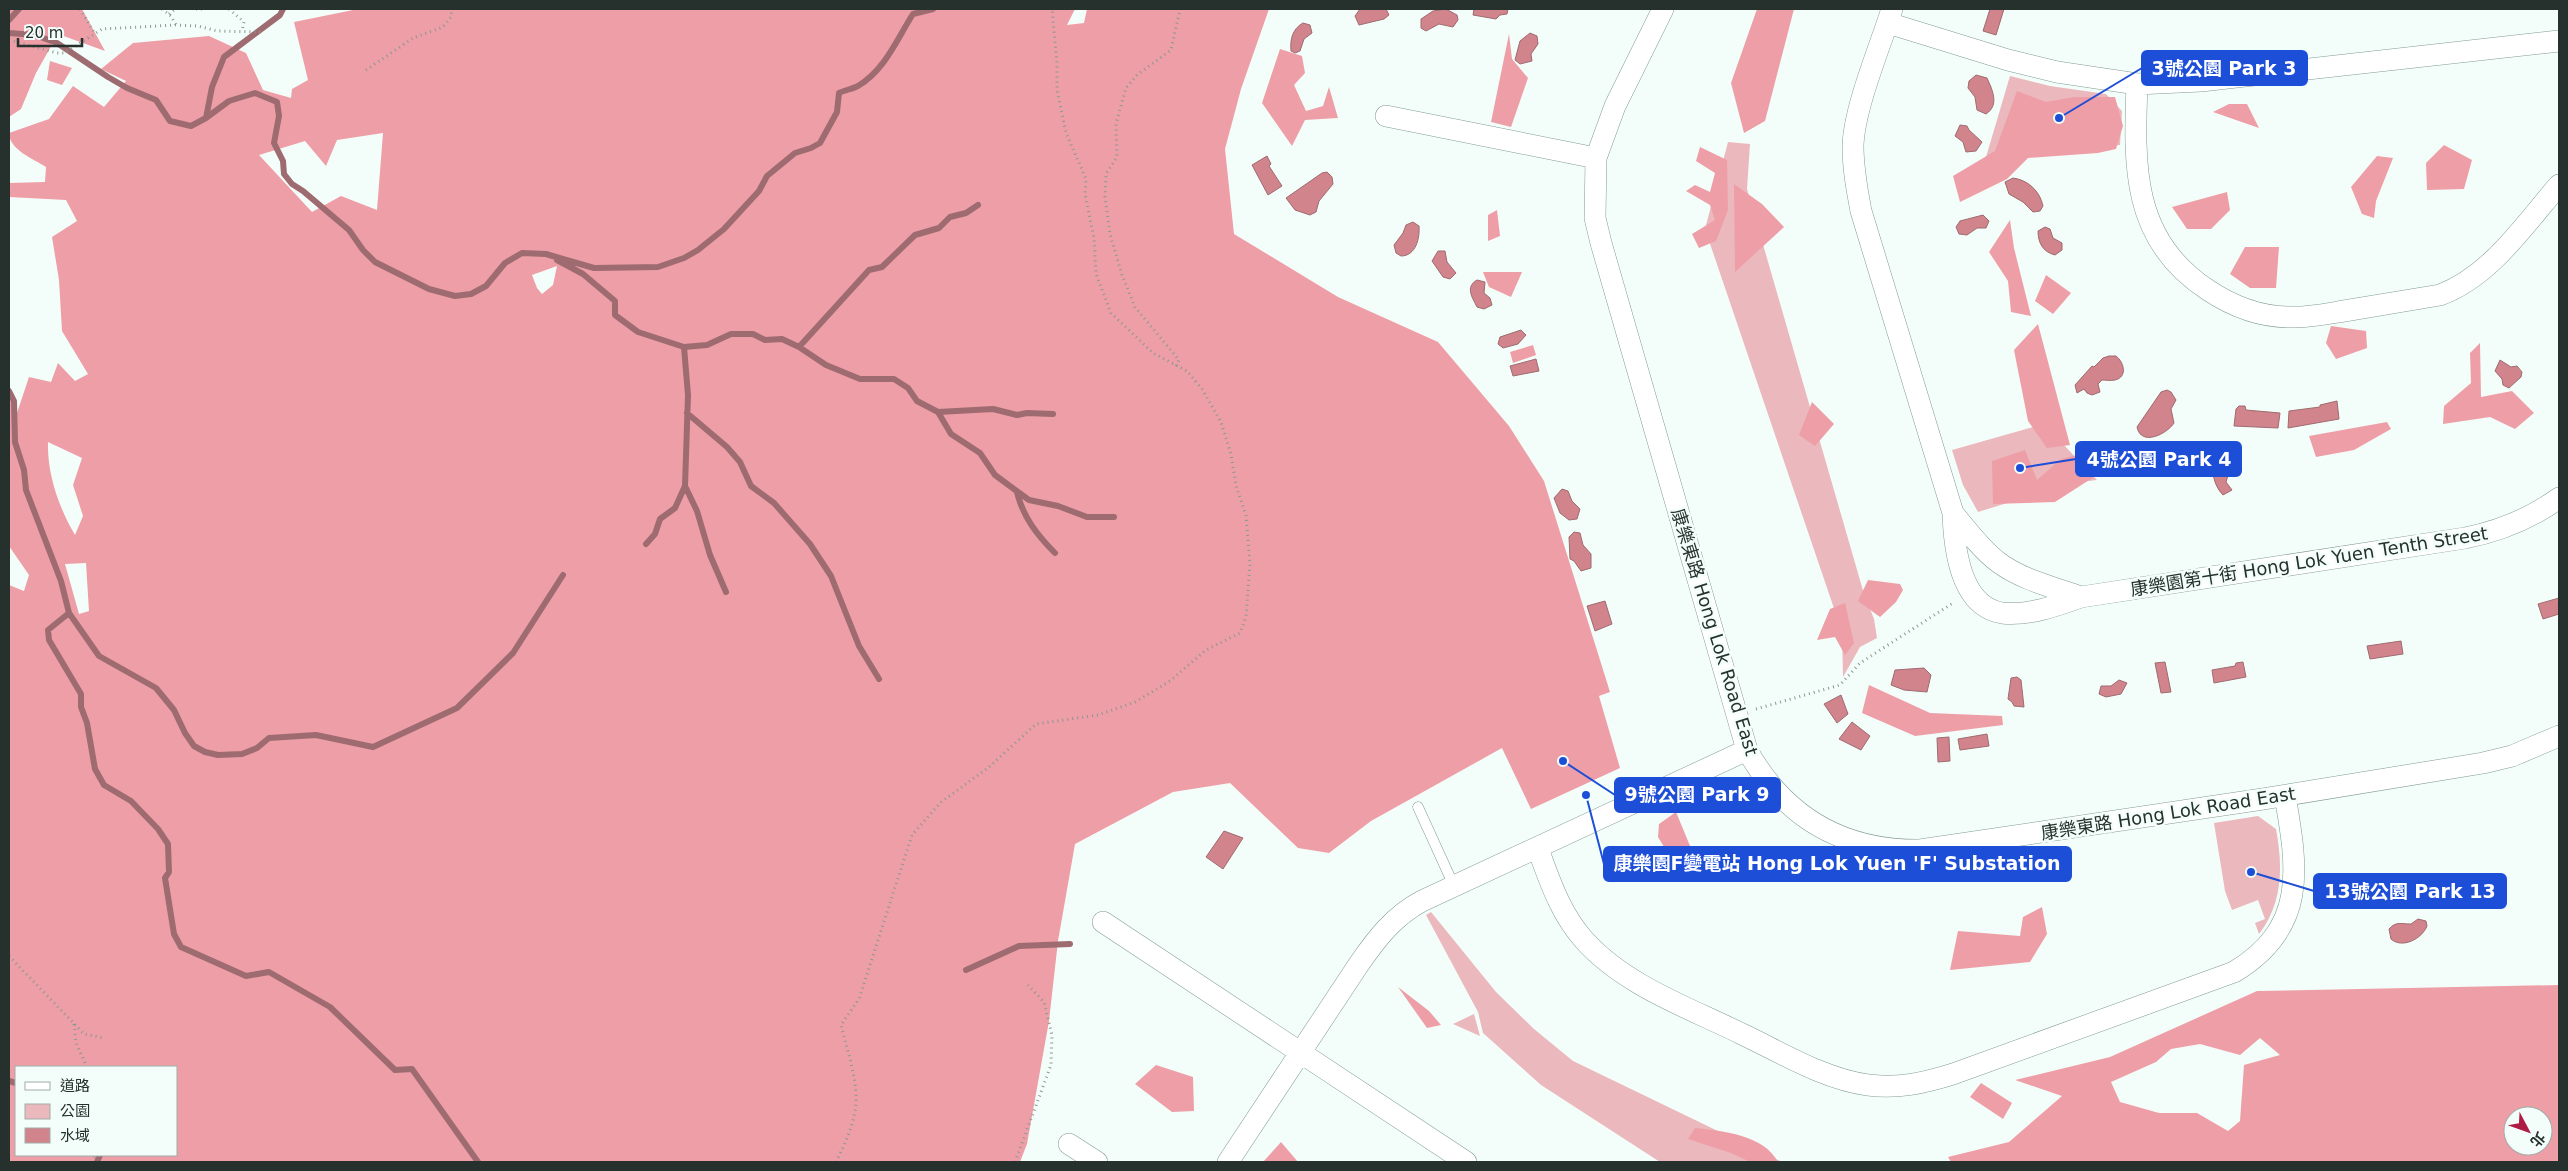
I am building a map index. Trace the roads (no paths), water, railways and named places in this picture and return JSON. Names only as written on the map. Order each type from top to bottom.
[{"type":"street","name":"康樂東路 Hong Lok Road East","points":[[1663,9],[1615,106],[1596,158],[1595,218],[1600,243],[1747,750],[1778,792],[1814,823],[1828,832],[1860,845],[1898,850],[1945,847],[2285,796],[2483,763],[2512,756],[2559,736]]},
{"type":"street","points":[[1890,16],[2008,60],[2057,72],[2138,84],[2201,81],[2559,41]]},
{"type":"street","name":"康樂園第十街 Hong Lok Yuen Tenth Street","points":[[1890,16],[1857,123],[1853,144],[1854,177],[1861,212],[1953,513],[1956,547],[1971,592],[1989,609],[2011,613],[2032,612],[2081,597],[2487,534],[2528,519],[2559,498]]},
{"type":"street","points":[[2138,84],[2135,145],[2137,177],[2142,204],[2153,230],[2177,265],[2195,281],[2216,295],[2250,311],[2289,317],[2317,316],[2440,296],[2454,290],[2486,268],[2559,185]]},
{"type":"street","points":[[1386,116],[1596,158]]},
{"type":"street","name":"康樂園第十街 Hong Lok Yuen Tenth Street","points":[[1953,513],[1970,535],[1998,562],[2014,572],[2081,597]]},
{"type":"street","points":[[1228,1162],[1300,1051],[1378,937],[1409,908],[1747,750]]},
{"type":"street","points":[[1538,849],[1555,895],[1568,919],[1584,940],[1619,970],[1677,1002],[1820,1070],[1866,1084],[1892,1087],[1913,1085],[1953,1074],[2234,972],[2248,964],[2276,936],[2290,909],[2295,871],[2285,796]]},
{"type":"street","points":[[1103,922],[1466,1162]]},
{"type":"lane","points":[[1418,807],[1454,886]]},
{"type":"water","points":[[1360,9],[1386,9],[1389,15],[1384,19],[1359,25],[1355,16]]},
{"type":"water","points":[[1446,9],[1457,15],[1458,20],[1453,27],[1439,24],[1426,31],[1421,28],[1421,19],[1433,11]]},
{"type":"water","points":[[1474,9],[1508,9],[1507,14],[1500,15],[1496,19],[1473,15]]},
{"type":"water","points":[[1990,9],[2004,9],[1996,35],[1983,31]]},
{"type":"water","points":[[1303,23],[1310,25],[1312,33],[1304,39],[1300,51],[1295,53],[1291,51],[1291,39],[1296,28]]},
{"type":"water","points":[[1530,33],[1537,36],[1538,44],[1531,54],[1532,61],[1520,64],[1515,60],[1520,41]]},
{"type":"water","points":[[1976,75],[1987,78],[1993,92],[1993,106],[1986,114],[1977,110],[1975,97],[1968,88],[1969,81]]},
{"type":"water","points":[[1960,125],[1967,126],[1982,142],[1976,151],[1966,152],[1963,142],[1955,136]]},
{"type":"water","points":[[1267,156],[1271,164],[1269,166],[1282,186],[1268,195],[1252,165]]},
{"type":"water","points":[[1327,172],[1332,177],[1333,184],[1319,201],[1316,212],[1310,215],[1295,210],[1286,198],[1322,173]]},
{"type":"water","points":[[2013,178],[2024,181],[2036,191],[2043,206],[2040,211],[2033,212],[2023,202],[2009,194],[2005,182]]},
{"type":"water","points":[[1983,215],[1989,221],[1986,228],[1977,228],[1967,235],[1959,234],[1956,227],[1960,221]]},
{"type":"water","points":[[1413,222],[1419,226],[1418,241],[1414,250],[1401,256],[1396,253],[1394,245],[1403,233],[1406,225]]},
{"type":"water","points":[[2045,227],[2050,229],[2053,238],[2062,243],[2062,250],[2055,255],[2047,252],[2040,243],[2038,231]]},
{"type":"water","points":[[1438,251],[1445,251],[1447,262],[1456,273],[1450,279],[1443,277],[1432,261]]},
{"type":"water","points":[[1477,280],[1485,282],[1484,293],[1490,298],[1492,305],[1484,309],[1477,307],[1470,289]]},
{"type":"water","points":[[1521,330],[1526,335],[1518,344],[1503,348],[1498,344],[1500,337]]},
{"type":"water","points":[[2116,356],[2123,365],[2122,376],[2115,380],[2102,380],[2098,384],[2100,392],[2092,395],[2084,389],[2077,393],[2075,385],[2092,366],[2094,367],[2103,358]]},
{"type":"water","points":[[1536,359],[1539,371],[1513,376],[1510,366]]},
{"type":"water","points":[[2500,360],[2511,367],[2517,366],[2522,372],[2521,377],[2509,388],[2503,385],[2502,379],[2495,371]]},
{"type":"water","points":[[2167,390],[2171,392],[2176,400],[2171,409],[2174,423],[2166,431],[2154,437],[2143,436],[2139,433],[2137,427],[2161,392]]},
{"type":"water","points":[[2337,401],[2339,419],[2288,428],[2289,411],[2320,407],[2320,405]]},
{"type":"water","points":[[2239,406],[2245,406],[2246,410],[2280,413],[2278,428],[2234,426],[2236,409]]},
{"type":"water","points":[[2221,461],[2228,464],[2230,469],[2226,482],[2232,490],[2223,495],[2216,485],[2213,473],[2214,465]]},
{"type":"water","points":[[1562,489],[1568,491],[1572,501],[1580,509],[1577,519],[1569,520],[1560,513],[1554,498]]},
{"type":"water","points":[[1574,532],[1580,533],[1583,545],[1591,554],[1591,568],[1581,571],[1574,561],[1570,559],[1569,537]]},
{"type":"water","points":[[2559,598],[2559,614],[2543,619],[2538,604]]},
{"type":"water","points":[[1605,601],[1612,624],[1595,631],[1587,606]]},
{"type":"water","points":[[2401,641],[2403,654],[2370,659],[2367,646]]},
{"type":"water","points":[[2165,662],[2171,692],[2161,693],[2155,663]]},
{"type":"water","points":[[2243,662],[2246,677],[2214,683],[2212,670],[2235,666],[2236,663]]},
{"type":"water","points":[[1924,668],[1931,675],[1927,692],[1904,690],[1891,685],[1895,670]]},
{"type":"water","points":[[2017,677],[2021,680],[2024,707],[2014,706],[2008,699],[2011,678]]},
{"type":"water","points":[[2119,680],[2127,683],[2121,694],[2106,697],[2099,694],[2101,686],[2111,686]]},
{"type":"water","points":[[1841,695],[1848,714],[1837,723],[1824,704]]},
{"type":"water","points":[[1852,722],[1870,736],[1861,750],[1839,739]]},
{"type":"water","points":[[1987,734],[1989,746],[1960,750],[1958,739]]},
{"type":"water","points":[[1949,737],[1950,761],[1938,762],[1937,738]]},
{"type":"water","points":[[1224,831],[1243,838],[1223,869],[1206,857]]},
{"type":"water","points":[[2418,919],[2426,921],[2427,926],[2421,935],[2406,943],[2396,942],[2391,939],[2389,929],[2392,926],[2411,924]]},
{"type":"waterway","points":[[9,20],[19,9]]},
{"type":"waterway","points":[[9,33],[35,35],[57,43],[127,88],[156,100],[170,121],[191,126],[206,118],[212,87],[224,57],[280,15],[283,9]]},
{"type":"waterway","points":[[206,118],[229,101],[255,93],[277,102],[279,116],[274,143],[283,161],[284,174],[292,184],[349,230],[363,250],[375,262],[429,289],[455,296],[471,294],[486,286],[505,263],[522,253],[546,254],[594,268],[658,267],[684,258],[698,250],[724,229],[759,191],[767,176],[795,153],[820,143],[837,112],[839,93],[858,86],[876,72],[890,53],[913,14],[933,9]]},
{"type":"waterway","points":[[799,347],[869,270],[882,267],[915,235],[939,228],[950,217],[966,213],[978,205]]},
{"type":"waterway","points":[[557,260],[583,274],[615,301],[615,315],[638,332],[684,347],[707,345],[731,334],[753,334],[765,340],[782,339],[799,347],[826,365],[860,379],[894,379],[908,388],[917,401],[938,412],[951,434],[980,453],[995,475],[1029,500],[1058,506],[1087,517],[1114,517]]},
{"type":"waterway","points":[[684,347],[688,395],[685,486],[697,511],[710,555],[726,592]]},
{"type":"waterway","points":[[9,391],[14,401],[15,442],[24,470],[26,490],[61,581],[69,613],[48,630],[49,640],[81,694],[81,707],[87,723],[95,769],[104,785],[131,801],[158,829],[168,844],[169,872],[165,878],[174,934],[181,947],[246,976],[269,972],[330,1007],[395,1070],[412,1069],[478,1162]]},
{"type":"waterway","points":[[938,412],[993,409],[1017,415],[1027,413],[1053,414]]},
{"type":"waterway","points":[[687,413],[727,447],[740,462],[751,486],[774,503],[810,544],[831,576],[859,646],[879,679]]},
{"type":"waterway","points":[[646,544],[655,534],[660,519],[675,508],[685,486]]},
{"type":"waterway","points":[[1017,492],[1023,510],[1032,525],[1055,553]]},
{"type":"waterway","points":[[69,613],[99,656],[156,688],[174,710],[185,733],[194,746],[205,752],[218,755],[242,754],[257,748],[269,738],[316,735],[373,747],[457,708],[513,653],[563,575]]},
{"type":"waterway","points":[[966,970],[1019,946],[1070,944]]},
{"type":"waterway","points":[[9,1081],[15,1083]]},
{"type":"waterway","points":[[97,1162],[100,1156]]},
{"type":"place","name":"3號公園 Park 3","points":[[2059,118]]},
{"type":"place","name":"4號公園 Park 4","points":[[2020,468]]},
{"type":"place","name":"9號公園 Park 9","points":[[1563,761]]},
{"type":"place","name":"康樂園F變電站 Hong Lok Yuen 'F' Substation","points":[[1586,795]]},
{"type":"place","name":"13號公園 Park 13","points":[[2251,872]]}]
